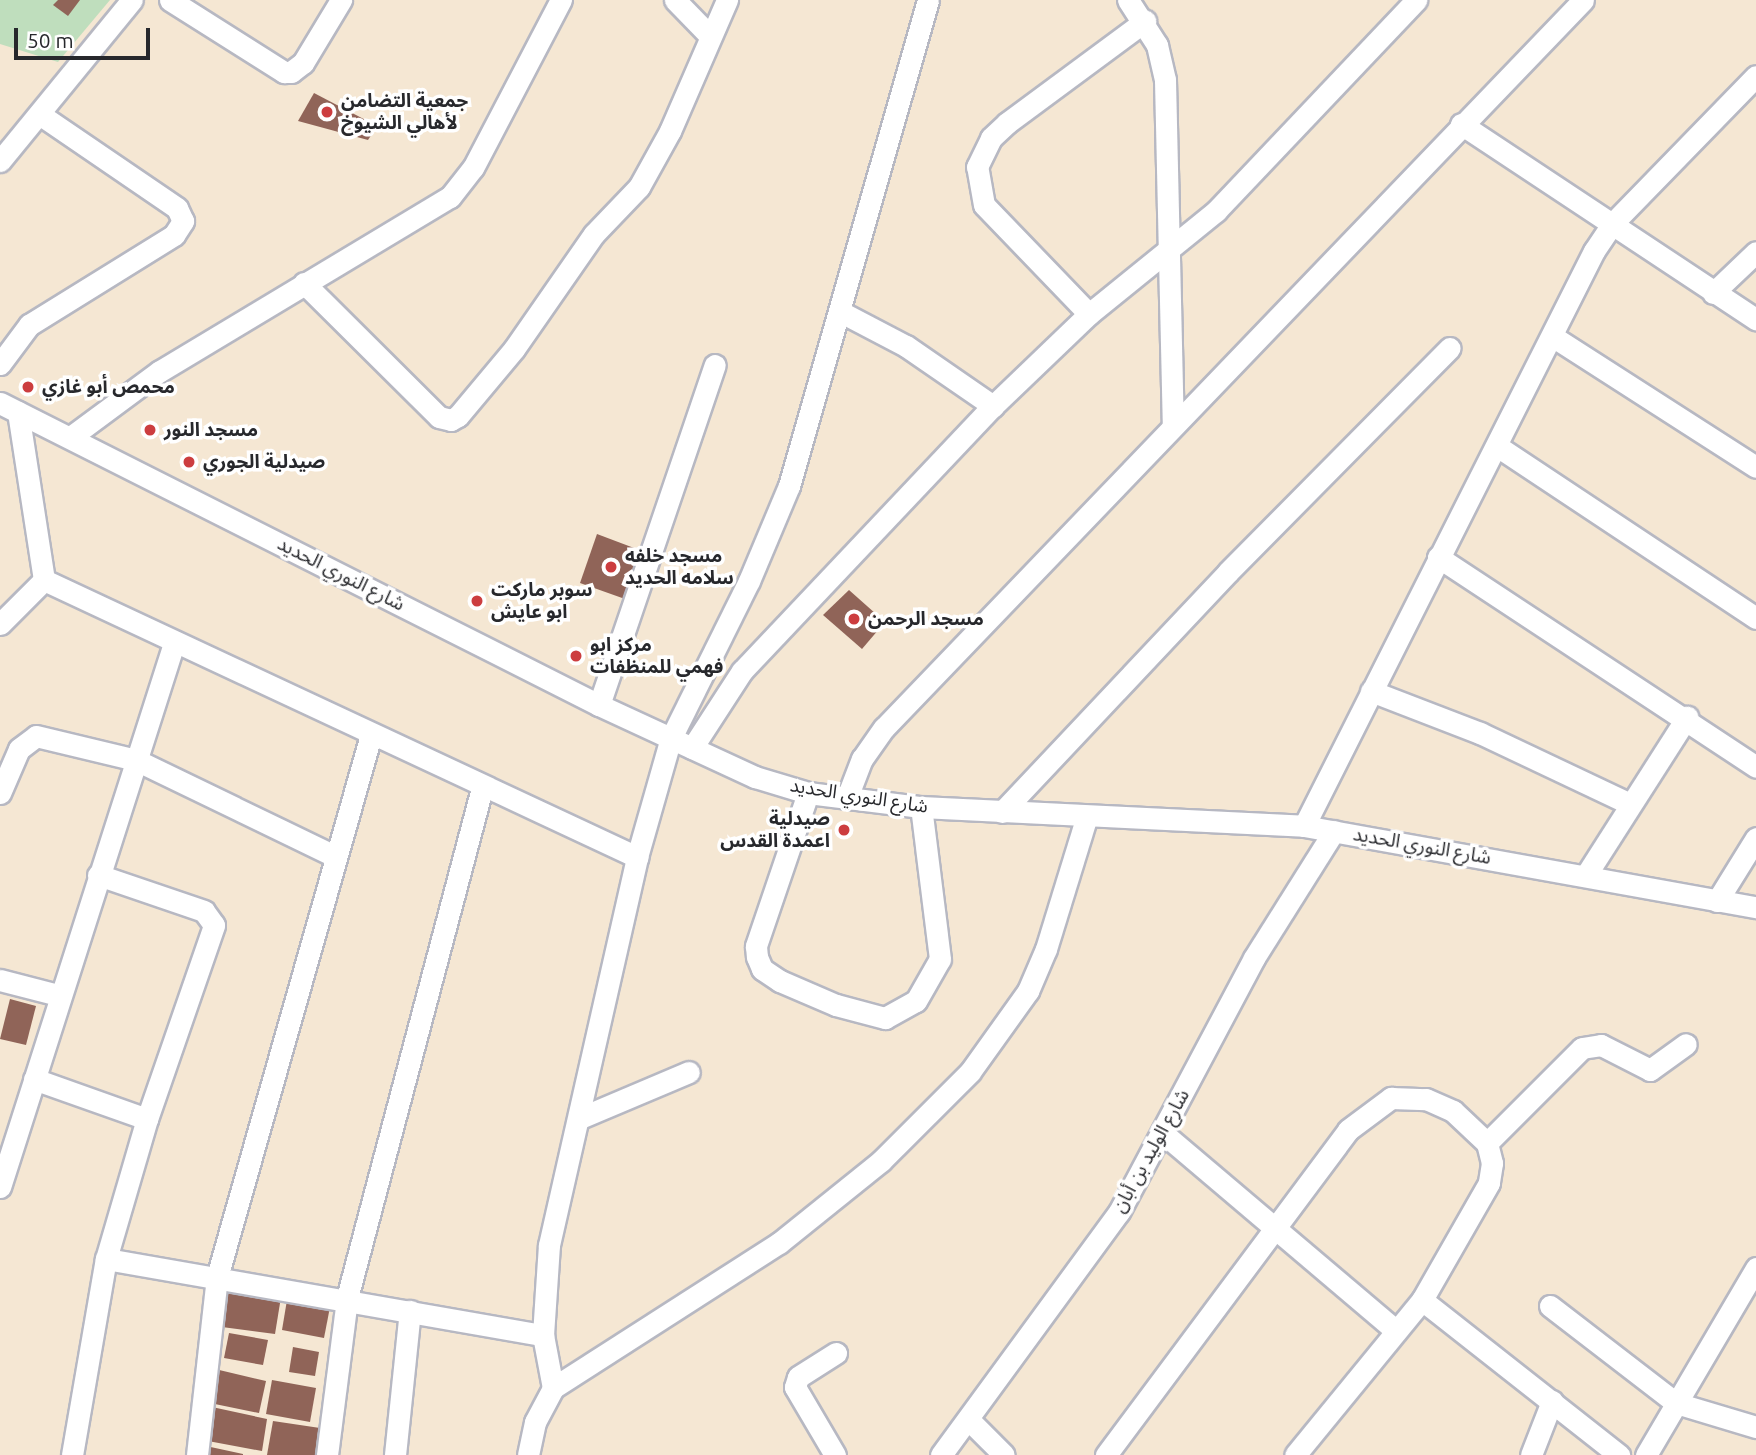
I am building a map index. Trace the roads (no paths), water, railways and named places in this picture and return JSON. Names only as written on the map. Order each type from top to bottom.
[{"type":"street","points":[[0,161],[132,0]]},
{"type":"street","points":[[170,0],[284,72],[291,72],[303,63],[341,0]]},
{"type":"street","points":[[72,436],[160,371],[458,189],[561,0]]},
{"type":"street","points":[[675,0],[709,35]]},
{"type":"street","points":[[304,282],[439,417],[451,421],[514,349],[594,234],[639,187],[670,131],[709,35],[727,0]]},
{"type":"street","points":[[553,1388],[543,1335],[549,1245],[580,1118],[637,857],[671,738],[749,581],[789,486],[928,0]]},
{"type":"street","points":[[1128,0],[1145,21],[1157,45],[1165,80],[1173,426]]},
{"type":"street","points":[[692,748],[742,671],[993,405],[1089,314],[1167,246],[1216,211],[1272,157],[1416,0]]},
{"type":"street","points":[[848,795],[862,759],[884,728],[1461,124],[1583,0]]},
{"type":"street","points":[[1089,314],[984,205],[977,167],[991,138],[1007,123],[1145,21]]},
{"type":"street","points":[[1304,825],[1438,557],[1612,224],[1756,76]]},
{"type":"street","points":[[0,364],[29,325],[174,235],[183,221],[177,208],[39,114]]},
{"type":"street","points":[[1461,124],[1756,319]]},
{"type":"street","points":[[1713,293],[1756,252]]},
{"type":"street","points":[[839,311],[906,346],[993,405]]},
{"type":"street","points":[[1552,336],[1756,467]]},
{"type":"street","points":[[1002,812],[1228,572],[1450,348]]},
{"type":"street","points":[[599,705],[715,365]]},
{"type":"street","points":[[8,411],[44,580]]},
{"type":"street","name":"شارع النوري الحديد","points":[[8,411],[72,436],[599,705],[755,777],[808,793],[848,795],[921,807],[1304,825],[1756,907]]},
{"type":"street","points":[[1497,446],[1756,618]]},
{"type":"street","points":[[1438,557],[1687,717],[1756,767]]},
{"type":"street","points":[[44,580],[482,788],[637,857]]},
{"type":"street","points":[[0,624],[44,580]]},
{"type":"street","points":[[0,1187],[10,1114],[34,1079],[58,995],[174,643]]},
{"type":"street","points":[[1371,691],[1480,733],[1630,804]]},
{"type":"street","points":[[1586,875],[1687,717]]},
{"type":"street","points":[[197,1455],[217,1277],[371,735]]},
{"type":"street","points":[[0,793],[15,757],[36,736],[136,760],[335,856]]},
{"type":"street","points":[[327,1455],[346,1297],[482,788]]},
{"type":"street","points":[[808,793],[756,946],[757,957],[762,969],[780,981],[836,1005],[885,1018],[916,1001],[940,959],[921,807]]},
{"type":"street","points":[[528,1455],[535,1422],[553,1388],[779,1243],[881,1161],[970,1072],[1032,980],[1087,816]]},
{"type":"street","name":"شارع الوليد بن أبان","points":[[941,1455],[1119,1212],[1164,1135],[1254,958],[1334,831]]},
{"type":"street","points":[[1717,901],[1756,838]]},
{"type":"street","points":[[72,1455],[106,1259],[147,1119],[214,919],[204,911],[98,875]]},
{"type":"street","points":[[0,980],[58,995]]},
{"type":"street","points":[[1487,1143],[1583,1048],[1601,1045],[1650,1070],[1686,1044]]},
{"type":"street","points":[[580,1118],[688,1072]]},
{"type":"street","points":[[34,1079],[147,1119]]},
{"type":"street","points":[[1106,1455],[1277,1230],[1348,1130],[1391,1098],[1418,1098],[1453,1111],[1487,1143],[1492,1163],[1479,1208],[1422,1300],[1394,1329],[1295,1455]]},
{"type":"street","points":[[1164,1135],[1394,1329]]},
{"type":"street","points":[[106,1259],[346,1297],[543,1335]]},
{"type":"street","points":[[1646,1455],[1756,1268]]},
{"type":"street","points":[[1422,1300],[1619,1455]]},
{"type":"street","points":[[1550,1306],[1676,1403],[1756,1427]]},
{"type":"street","points":[[395,1455],[410,1311]]},
{"type":"street","points":[[835,1455],[795,1387],[798,1377],[836,1353]]},
{"type":"street","points":[[1531,1455],[1552,1401]]},
{"type":"street","points":[[969,1420],[1003,1455]]},
{"type":"place","name":"جمعية التضامن لأهالي الشيوخ","points":[[327,112]]},
{"type":"place","name":"محمص أبو غازي","points":[[28,387]]},
{"type":"place","name":"مسجد النور","points":[[150,430]]},
{"type":"place","name":"صيدلية الجوري","points":[[189,462]]},
{"type":"place","name":"مسجد خلفه سلامه الحديد","points":[[611,567]]},
{"type":"place","name":"سوبر ماركت ابو عايش","points":[[477,601]]},
{"type":"place","name":"مسجد الرحمن","points":[[854,619]]},
{"type":"place","name":"مركز ابو فهمي للمنظفات","points":[[576,656]]},
{"type":"place","name":"صيدلية اعمدة القدس","points":[[844,830]]}]
